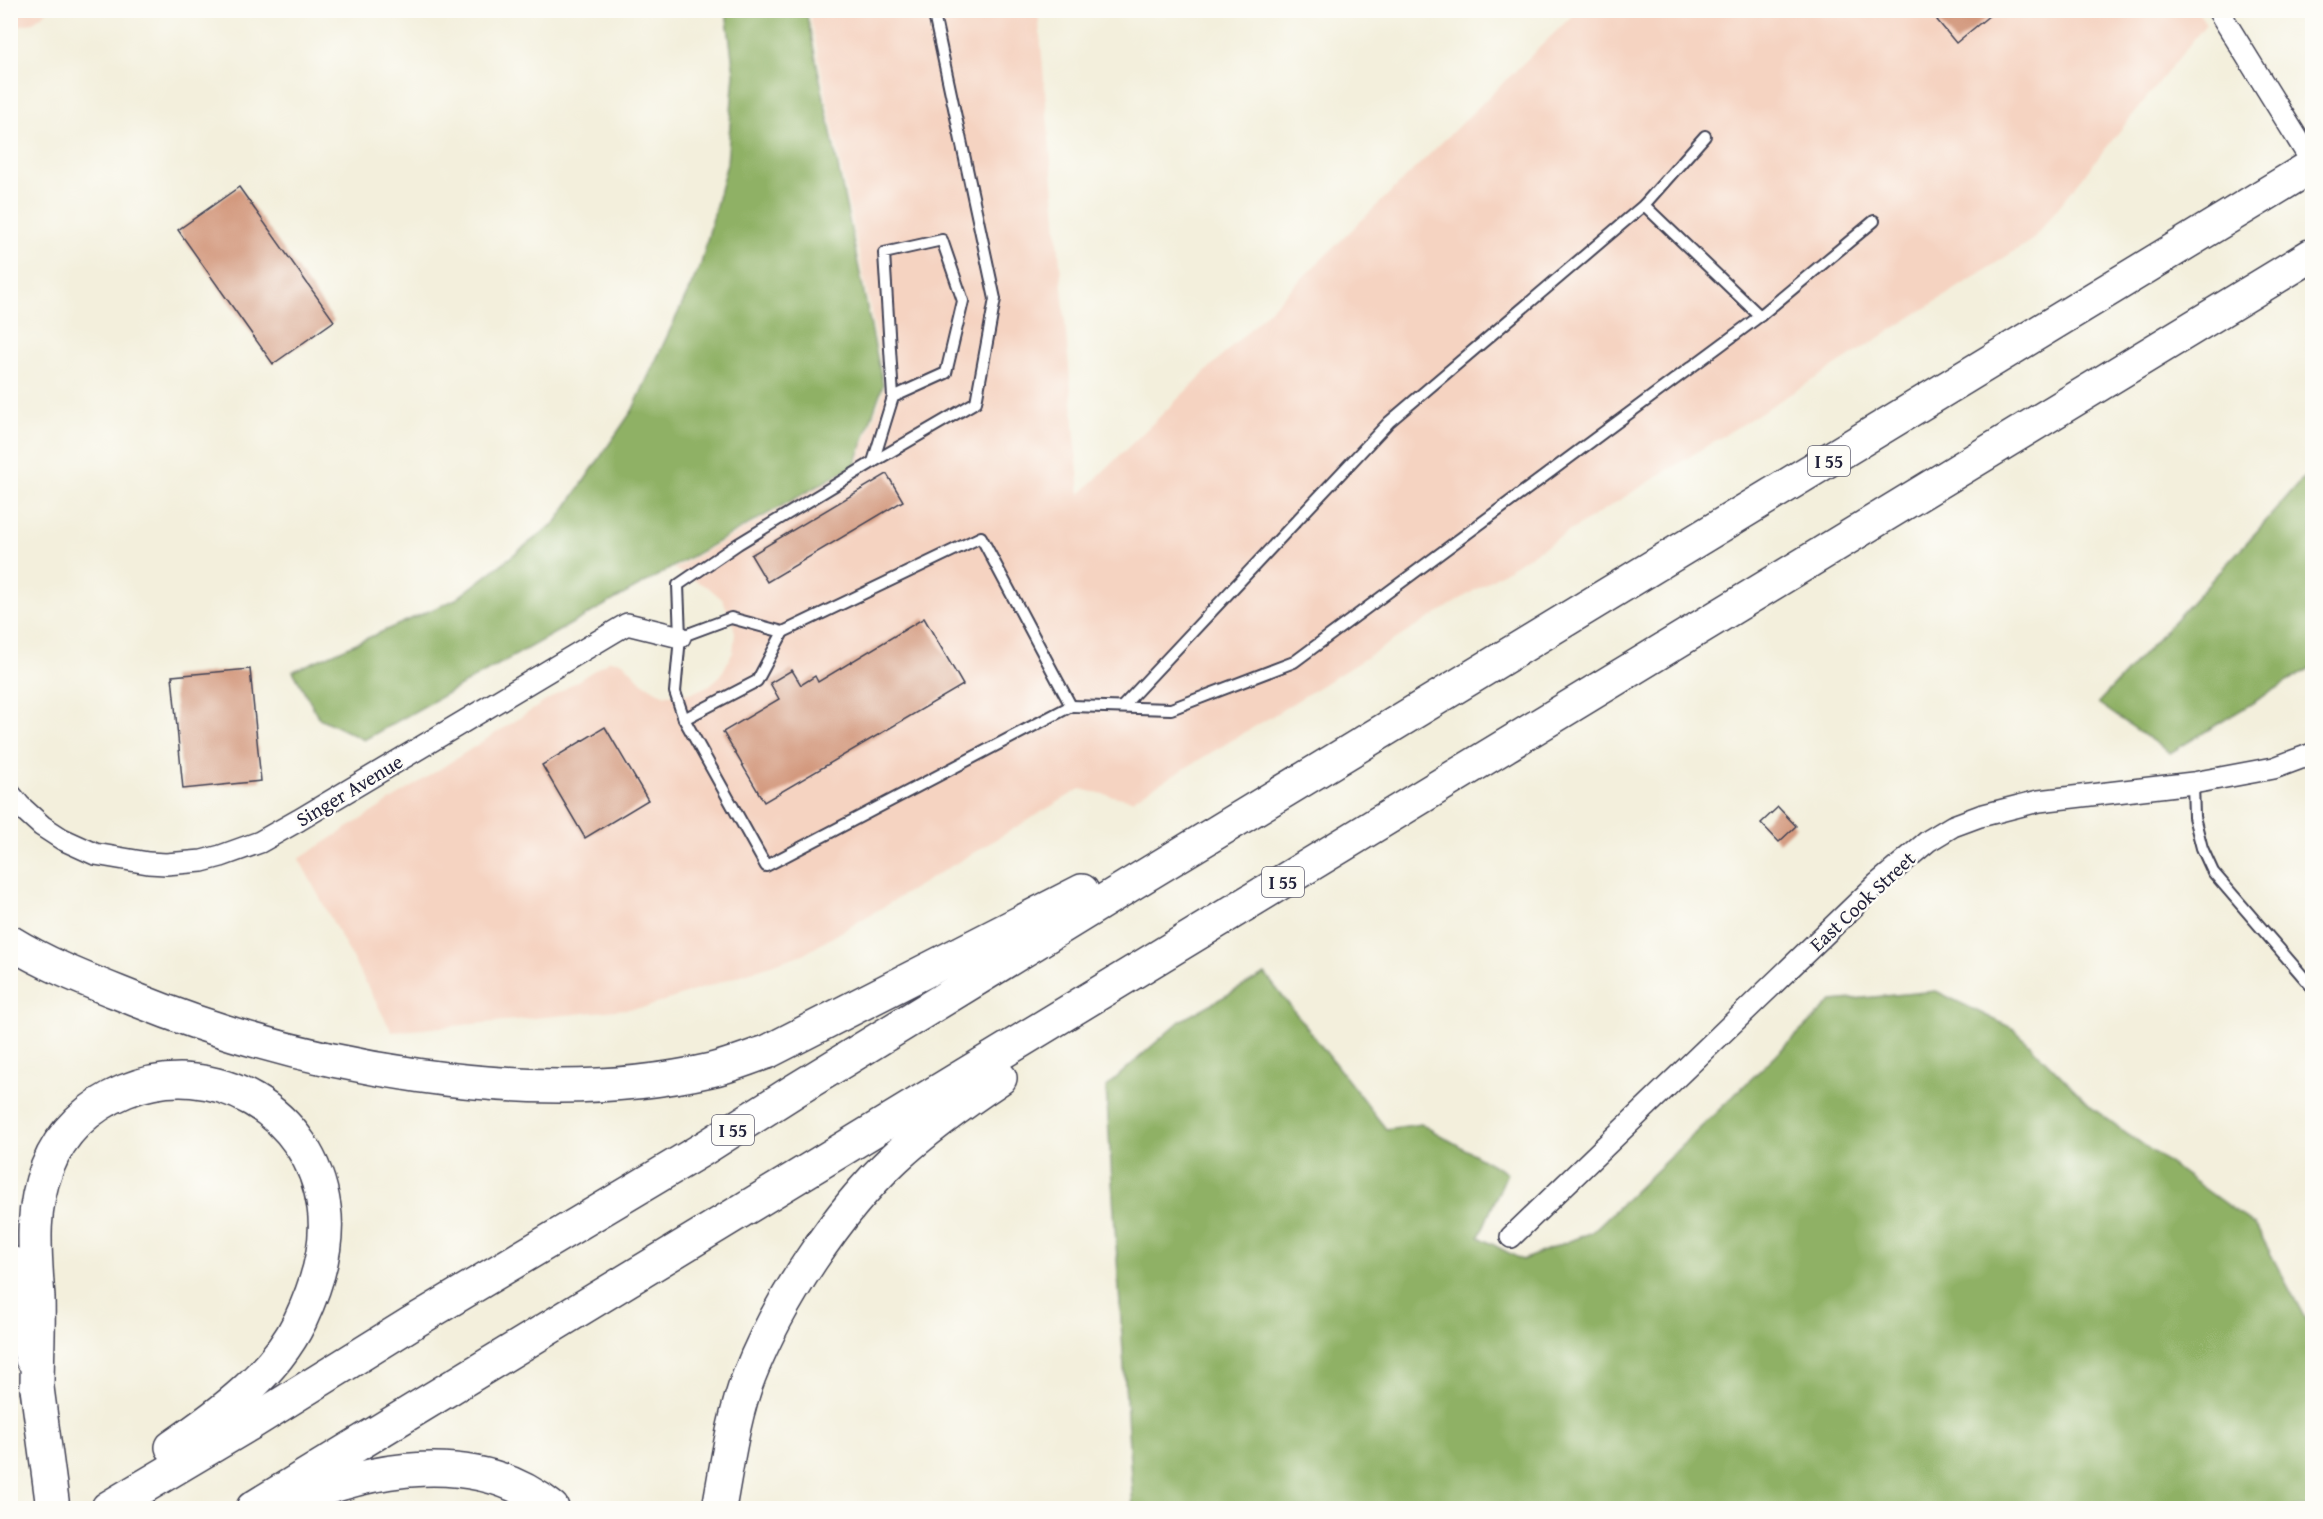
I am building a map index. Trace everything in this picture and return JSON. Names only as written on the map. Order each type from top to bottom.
[{"type":"highway","name":"I 55","points":[[116,1497],[703,1149],[835,1066],[2313,164]]},
{"type":"highway","name":"I 55","points":[[253,1509],[2313,255]]},
{"type":"highway","points":[[10,942],[68,972],[181,1018],[257,1043],[344,1063],[433,1077],[506,1084],[571,1086],[639,1082],[711,1070],[767,1052],[890,991],[1344,755]]},
{"type":"highway","points":[[719,1509],[732,1439],[749,1377],[762,1347],[794,1288],[822,1246],[868,1186],[934,1125],[992,1083],[1099,1013],[1228,915]]},
{"type":"highway","points":[[53,1509],[37,1388],[38,1298],[34,1264],[34,1219],[47,1167],[59,1143],[75,1124],[92,1108],[111,1097],[137,1086],[164,1080],[212,1083],[252,1099],[273,1114],[302,1146],[320,1185],[326,1235],[312,1291],[299,1323],[274,1360],[246,1390],[116,1497],[83,1509]]},
{"type":"highway","points":[[277,1509],[364,1478],[428,1468],[458,1470],[512,1484],[552,1509]]},
{"type":"main road","points":[[10,1263],[37,1388]]},
{"type":"street","points":[[2218,10],[2313,164]]},
{"type":"street","name":"Singer Avenue","points":[[10,794],[42,826],[62,839],[95,854],[148,863],[202,861],[241,850],[299,820],[627,624],[680,637]]},
{"type":"street","name":"East Cook Street","points":[[1511,1237],[1877,884],[1928,842],[1953,826],[2013,806],[2193,783],[2274,768],[2313,754]]},
{"type":"lane","points":[[933,10],[995,299],[976,402],[738,544],[678,585],[680,637],[675,692],[684,719],[766,866],[1071,706],[1171,709],[1294,662],[1760,316],[1874,221]]},
{"type":"lane","points":[[1122,707],[1389,422],[1644,205],[1705,136]]},
{"type":"lane","points":[[1644,205],[1760,316]]},
{"type":"lane","points":[[873,462],[893,397],[884,253],[942,240],[963,301],[946,373],[893,397]]},
{"type":"lane","points":[[684,719],[757,681],[783,632],[981,537],[1071,706]]},
{"type":"lane","points":[[680,637],[731,618],[783,632]]},
{"type":"lane","points":[[2193,783],[2194,817],[2199,838],[2213,872],[2313,987]]},
{"type":"shaded area","points":[[2197,10],[2206,24],[2032,240],[1829,370],[1269,718],[1132,800],[1080,789],[806,953],[647,1007],[392,1032],[299,859],[610,660],[623,662],[642,682],[666,695],[694,692],[710,685],[721,675],[733,652],[735,633],[732,619],[722,599],[709,588],[674,569],[856,466],[886,385],[809,11],[1038,11],[1080,494],[1577,11]]},
{"type":"shaded area","points":[[10,11],[48,11],[32,23],[11,28]]},
{"type":"green space","points":[[726,11],[806,11],[883,385],[855,465],[364,740],[319,718],[293,671],[456,599],[556,522],[632,411],[701,264],[727,163],[734,73]]},
{"type":"green space","points":[[2312,468],[2312,667],[2170,753],[2098,703],[2258,530]]},
{"type":"green space","points":[[1265,974],[1386,1129],[1421,1124],[1507,1173],[1479,1237],[1522,1260],[1592,1232],[1832,1001],[1936,991],[2014,1029],[2095,1110],[2256,1226],[2312,1332],[2312,1508],[1133,1508],[1106,1087],[1180,1021]]},
{"type":"building","points":[[1949,10],[1996,10],[1956,43],[1937,20]]},
{"type":"building","points":[[239,187],[334,321],[273,364],[178,230]]},
{"type":"building","points":[[887,474],[903,501],[767,582],[751,555]]},
{"type":"building","points":[[924,618],[963,685],[764,802],[723,732],[779,699],[770,683],[792,670],[801,685],[815,676],[818,682]]},
{"type":"building","points":[[250,669],[261,781],[183,789],[172,676]]},
{"type":"building","points":[[605,727],[648,800],[585,838],[542,765]]},
{"type":"building","points":[[1778,807],[1796,826],[1779,842],[1761,823]]}]
